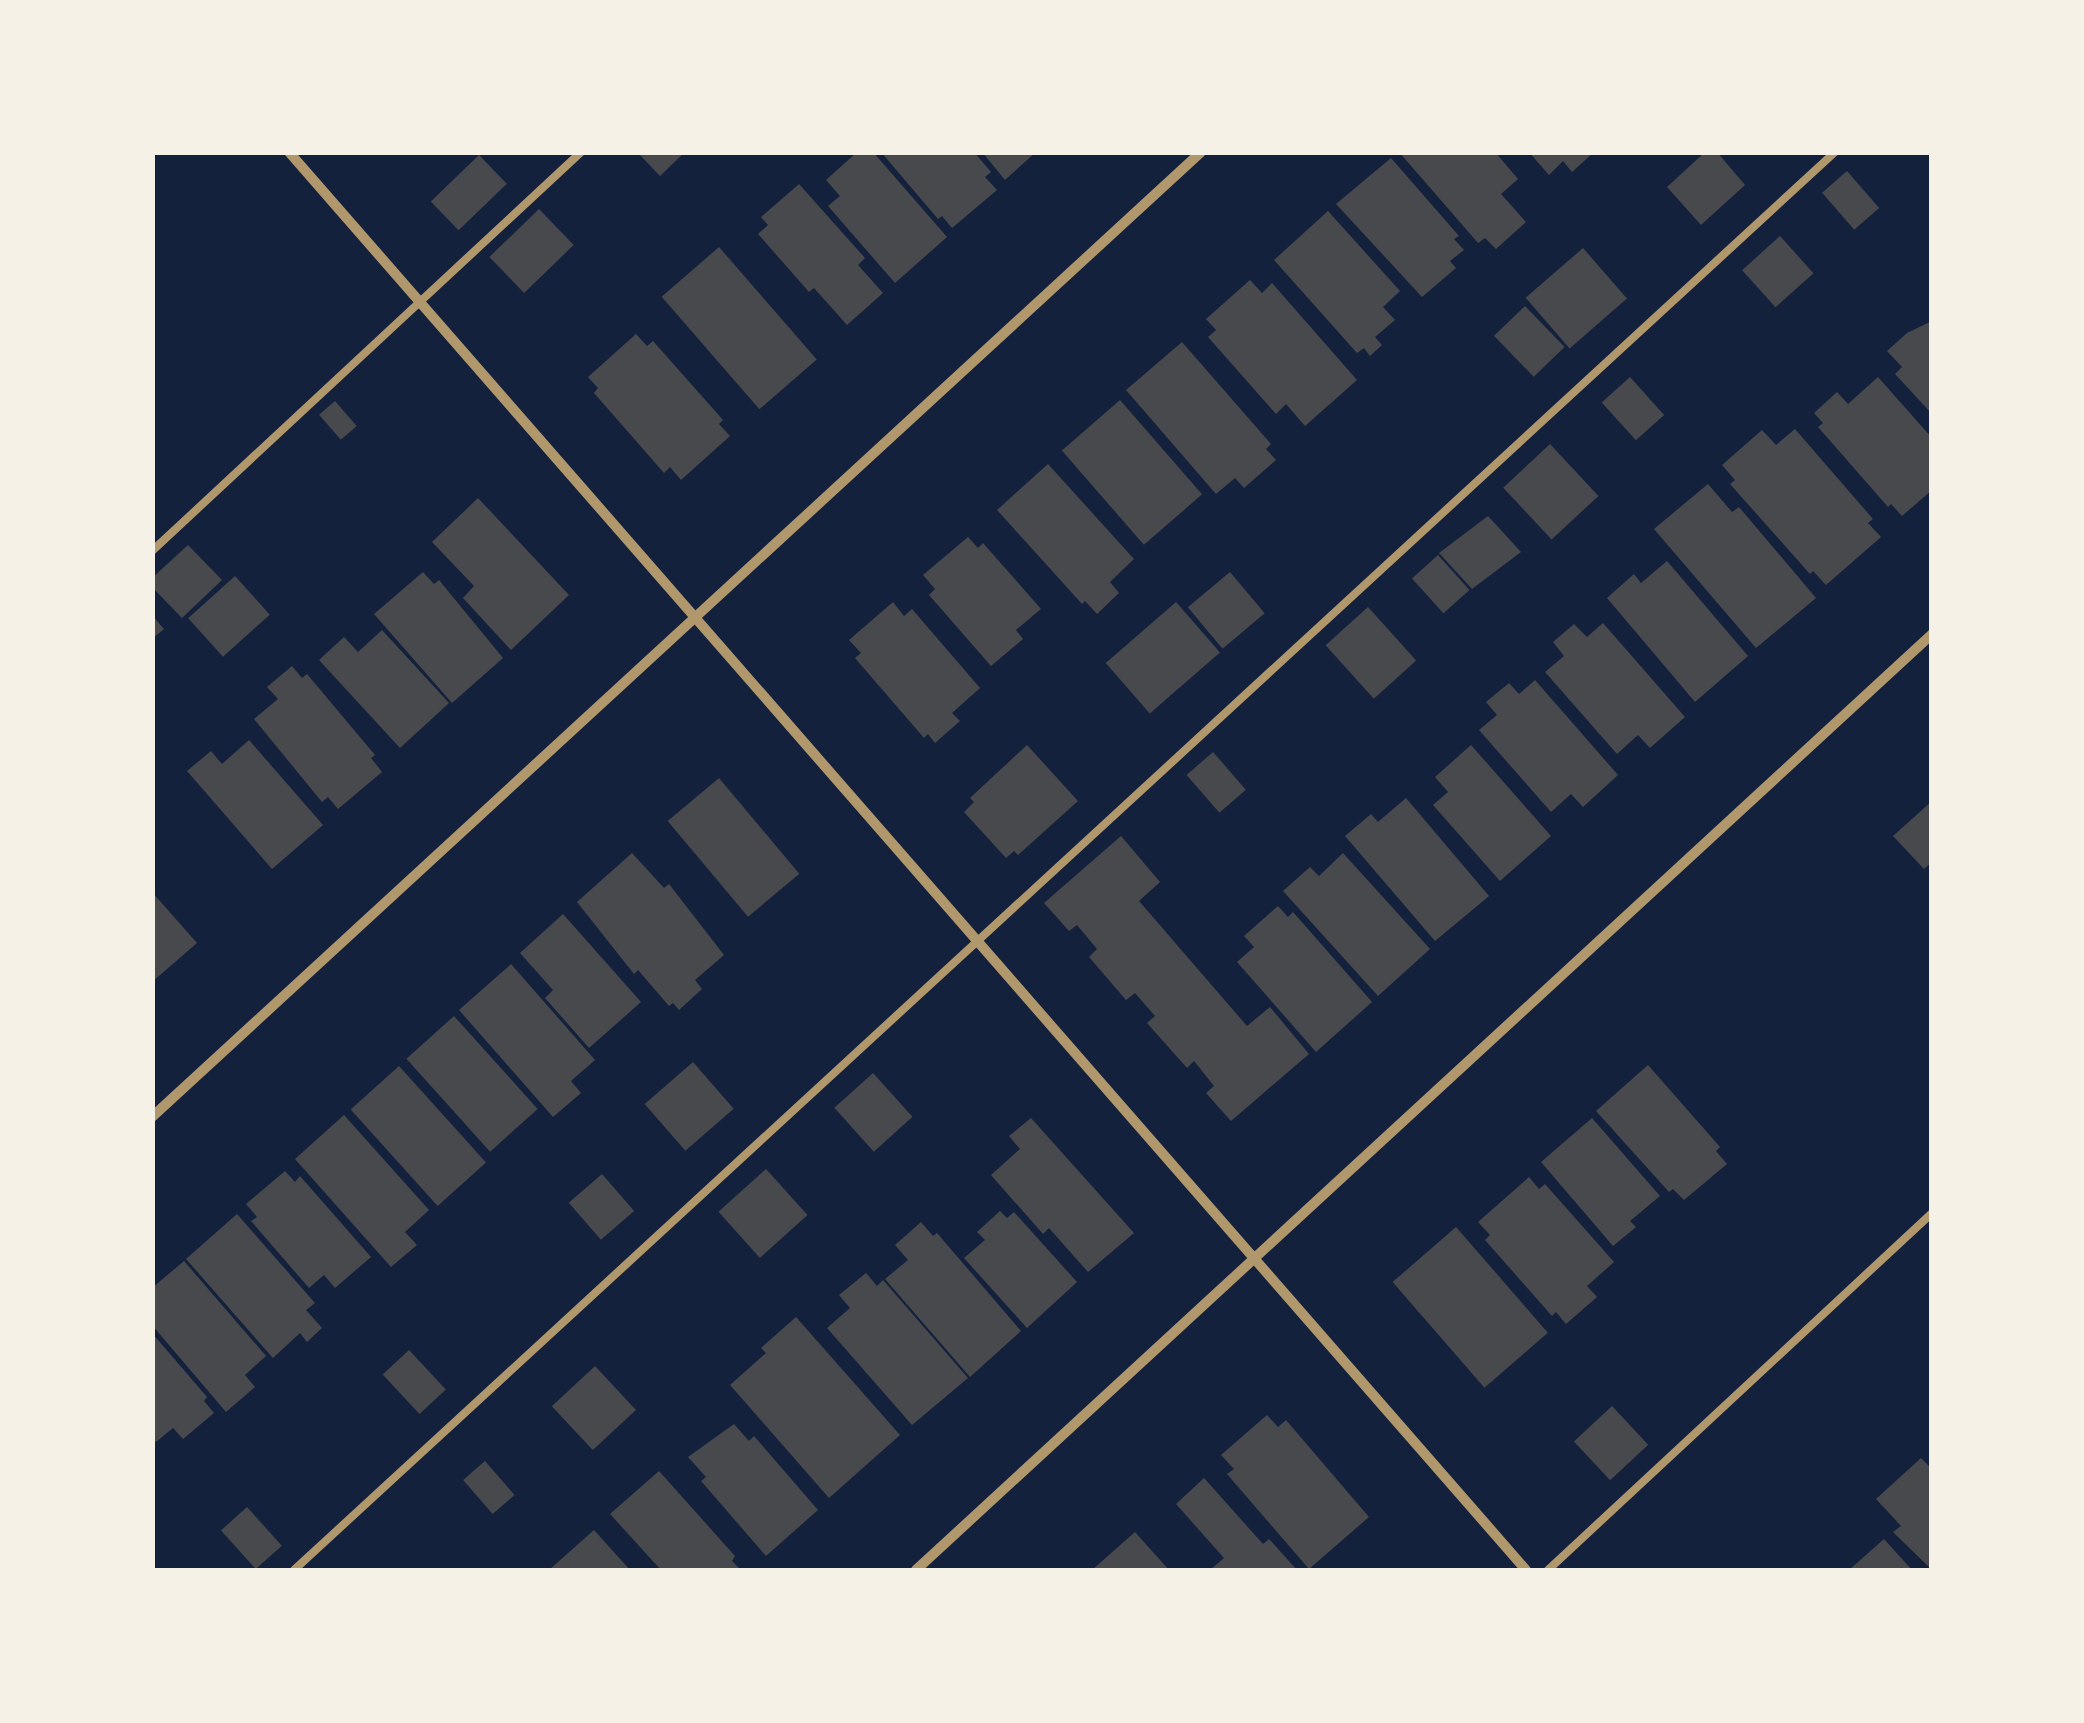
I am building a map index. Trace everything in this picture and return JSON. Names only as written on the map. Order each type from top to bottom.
[{"type":"street","points":[[288,152],[1526,1570]]},
{"type":"street","points":[[152,1117],[1201,152]]},
{"type":"street","points":[[916,1570],[1932,634]]},
{"type":"lane","points":[[152,551],[422,305],[581,152]]},
{"type":"lane","points":[[294,1570],[1834,152]]},
{"type":"lane","points":[[1548,1570],[1932,1213]]},
{"type":"building","points":[[637,152],[685,152],[660,176]]},
{"type":"building","points":[[857,152],[873,152],[947,237],[895,283],[828,206],[840,196],[826,180]]},
{"type":"building","points":[[881,152],[974,152],[991,172],[985,177],[997,190],[952,228],[942,216],[938,219]]},
{"type":"building","points":[[982,152],[1036,152],[1005,180]]},
{"type":"building","points":[[1399,152],[1495,152],[1518,179],[1501,194],[1526,222],[1496,249],[1485,238],[1478,243]]},
{"type":"building","points":[[1529,152],[1594,152],[1572,172],[1563,161],[1549,175]]},
{"type":"building","points":[[1705,152],[1717,152],[1745,185],[1701,225],[1667,187]]},
{"type":"building","points":[[479,155],[507,184],[459,230],[431,202]]},
{"type":"building","points":[[1391,158],[1459,236],[1454,239],[1464,250],[1450,261],[1456,268],[1422,297],[1336,204]]},
{"type":"building","points":[[1847,171],[1879,208],[1854,230],[1822,193]]},
{"type":"building","points":[[799,184],[865,258],[858,265],[883,293],[847,325],[814,288],[809,292],[758,234],[768,225],[761,217]]},
{"type":"building","points":[[539,209],[574,245],[524,293],[489,257]]},
{"type":"building","points":[[1328,211],[1400,291],[1383,307],[1395,320],[1375,337],[1382,345],[1370,356],[1364,348],[1357,353],[1274,260]]},
{"type":"building","points":[[1780,236],[1813,273],[1776,307],[1742,270]]},
{"type":"building","points":[[719,247],[817,359],[759,409],[662,297]]},
{"type":"building","points":[[1583,248],[1627,299],[1570,348],[1526,298]]},
{"type":"building","points":[[1250,280],[1262,293],[1272,283],[1357,380],[1305,426],[1286,404],[1276,414],[1208,337],[1216,330],[1206,319]]},
{"type":"building","points":[[1525,306],[1565,347],[1534,377],[1494,336]]},
{"type":"building","points":[[1932,321],[1932,414],[1895,374],[1902,367],[1887,351],[1907,333]]},
{"type":"building","points":[[636,334],[647,346],[653,341],[723,420],[719,424],[730,436],[681,480],[670,467],[664,473],[594,393],[598,388],[588,377]]},
{"type":"building","points":[[1182,342],[1271,444],[1266,449],[1276,460],[1244,488],[1235,478],[1216,494],[1126,390]]},
{"type":"building","points":[[1630,377],[1664,415],[1636,440],[1602,402]]},
{"type":"building","points":[[1878,377],[1932,438],[1932,490],[1902,516],[1891,504],[1888,507],[1818,427],[1823,423],[1814,413],[1837,392],[1848,404]]},
{"type":"building","points":[[1120,400],[1202,494],[1144,545],[1062,451]]},
{"type":"building","points":[[335,401],[357,426],[341,440],[319,415]]},
{"type":"building","points":[[1795,429],[1873,519],[1868,523],[1881,537],[1826,585],[1813,571],[1810,574],[1730,484],[1735,480],[1722,465],[1762,430],[1776,445]]},
{"type":"building","points":[[1550,444],[1598,496],[1552,540],[1503,488]]},
{"type":"building","points":[[1048,464],[1134,559],[1110,582],[1119,593],[1097,614],[1085,601],[1082,604],[997,510]]},
{"type":"building","points":[[1708,484],[1732,512],[1739,507],[1816,598],[1756,648],[1654,529]]},
{"type":"building","points":[[478,498],[569,595],[511,650],[463,598],[474,586],[432,542]]},
{"type":"building","points":[[1488,516],[1521,552],[1472,589],[1439,553]]},
{"type":"building","points":[[968,537],[978,548],[983,543],[1041,609],[1016,630],[1023,639],[991,666],[929,595],[935,589],[923,575]]},
{"type":"building","points":[[188,545],[222,580],[182,618],[152,587],[152,578]]},
{"type":"building","points":[[1438,555],[1469,590],[1443,613],[1412,578]]},
{"type":"building","points":[[1667,561],[1748,656],[1695,702],[1607,598],[1634,574],[1641,583]]},
{"type":"building","points":[[423,572],[434,584],[439,580],[503,658],[452,703],[374,614]]},
{"type":"building","points":[[1230,572],[1265,613],[1223,649],[1188,607]]},
{"type":"building","points":[[235,576],[270,615],[223,657],[188,618]]},
{"type":"building","points":[[893,602],[904,616],[912,609],[980,688],[952,713],[960,721],[935,743],[928,734],[924,738],[855,658],[861,653],[849,640]]},
{"type":"building","points":[[1176,602],[1220,653],[1150,714],[1106,663]]},
{"type":"building","points":[[1368,607],[1416,661],[1374,699],[1326,645]]},
{"type":"building","points":[[152,615],[164,629],[152,639]]},
{"type":"building","points":[[1603,623],[1685,717],[1650,748],[1638,735],[1617,754],[1545,672],[1564,656],[1553,642],[1574,624],[1587,637]]},
{"type":"building","points":[[382,630],[449,703],[400,748],[319,660],[344,637],[358,652]]},
{"type":"building","points":[[292,666],[302,678],[307,674],[375,755],[371,758],[382,772],[338,809],[328,797],[322,802],[254,719],[278,699],[267,687]]},
{"type":"building","points":[[1535,680],[1618,775],[1583,807],[1571,794],[1551,812],[1479,730],[1497,715],[1486,702],[1509,683],[1519,694]]},
{"type":"building","points":[[249,740],[323,825],[272,869],[187,771],[211,751],[222,764]]},
{"type":"building","points":[[1027,745],[1078,801],[1018,855],[1014,851],[1006,858],[964,812],[974,802],[970,798]]},
{"type":"building","points":[[1471,745],[1551,836],[1500,881],[1433,805],[1448,792],[1435,777]]},
{"type":"building","points":[[1213,752],[1246,790],[1219,813],[1187,775]]},
{"type":"building","points":[[719,778],[799,874],[748,917],[668,821]]},
{"type":"building","points":[[1406,798],[1489,896],[1435,941],[1345,836],[1371,814],[1378,822]]},
{"type":"building","points":[[1932,801],[1932,862],[1924,869],[1893,836]]},
{"type":"building","points":[[1121,836],[1160,882],[1139,901],[1247,1026],[1270,1007],[1309,1054],[1231,1121],[1206,1093],[1214,1086],[1194,1061],[1187,1068],[1147,1023],[1155,1016],[1135,993],[1126,1000],[1089,957],[1097,949],[1077,925],[1069,931],[1044,903]]},
{"type":"building","points":[[632,853],[664,888],[669,884],[724,955],[695,980],[702,989],[679,1010],[673,1003],[669,1006],[638,970],[634,974],[577,902]]},
{"type":"building","points":[[1343,853],[1430,949],[1378,996],[1283,891],[1310,867],[1319,876]]},
{"type":"building","points":[[152,892],[197,943],[152,982]]},
{"type":"building","points":[[1278,906],[1288,917],[1293,912],[1372,1002],[1316,1052],[1237,962],[1254,947],[1244,936]]},
{"type":"building","points":[[563,914],[641,1002],[589,1048],[545,998],[553,990],[520,953]]},
{"type":"building","points":[[511,964],[595,1060],[571,1081],[581,1093],[553,1117],[459,1010]]},
{"type":"building","points":[[454,1016],[538,1109],[490,1152],[406,1059]]},
{"type":"building","points":[[693,1062],[734,1109],[685,1151],[645,1104]]},
{"type":"building","points":[[1648,1065],[1720,1147],[1716,1151],[1727,1164],[1684,1200],[1673,1189],[1669,1192],[1596,1111]]},
{"type":"building","points":[[399,1066],[486,1163],[438,1206],[351,1109]]},
{"type":"building","points":[[873,1073],[912,1117],[874,1152],[834,1108]]},
{"type":"building","points":[[344,1115],[429,1210],[405,1232],[417,1245],[391,1267],[295,1159]]},
{"type":"building","points":[[1031,1118],[1134,1233],[1088,1272],[1049,1228],[1043,1234],[991,1175],[1020,1149],[1009,1136]]},
{"type":"building","points":[[1592,1118],[1660,1196],[1630,1221],[1636,1227],[1613,1246],[1541,1162]]},
{"type":"building","points":[[766,1169],[807,1215],[760,1258],[718,1212]]},
{"type":"building","points":[[285,1171],[295,1182],[300,1176],[371,1257],[335,1288],[324,1275],[309,1288],[251,1221],[257,1217],[246,1204]]},
{"type":"building","points":[[602,1174],[634,1211],[601,1240],[569,1203]]},
{"type":"building","points":[[1529,1177],[1539,1189],[1545,1184],[1614,1262],[1587,1286],[1597,1297],[1566,1324],[1556,1312],[1552,1316],[1485,1240],[1490,1235],[1478,1222]]},
{"type":"building","points":[[1000,1211],[1007,1218],[1014,1212],[1077,1282],[1027,1328],[964,1258],[985,1240],[977,1232]]},
{"type":"building","points":[[237,1214],[315,1303],[306,1310],[322,1328],[307,1342],[300,1333],[273,1358],[186,1259]]},
{"type":"building","points":[[921,1222],[933,1236],[937,1233],[1021,1331],[970,1377],[885,1279],[908,1260],[895,1245]]},
{"type":"building","points":[[1456,1227],[1548,1333],[1484,1388],[1393,1282]]},
{"type":"building","points":[[184,1261],[266,1356],[245,1375],[255,1387],[226,1412],[152,1325],[152,1288]]},
{"type":"building","points":[[866,1273],[877,1286],[883,1280],[968,1378],[912,1425],[827,1328],[850,1308],[839,1295]]},
{"type":"building","points":[[796,1317],[900,1435],[829,1498],[730,1385],[766,1353],[761,1348]]},
{"type":"building","points":[[152,1333],[207,1397],[204,1401],[214,1413],[183,1439],[173,1428],[156,1442],[152,1438]]},
{"type":"building","points":[[409,1350],[446,1389],[419,1414],[383,1375]]},
{"type":"building","points":[[595,1366],[636,1410],[593,1450],[552,1406]]},
{"type":"building","points":[[1612,1406],[1648,1445],[1610,1480],[1574,1441]]},
{"type":"building","points":[[1267,1415],[1278,1427],[1286,1420],[1369,1517],[1309,1569],[1227,1474],[1234,1469],[1221,1455]]},
{"type":"building","points":[[734,1424],[749,1441],[754,1436],[818,1510],[766,1556],[701,1481],[706,1477],[688,1457]]},
{"type":"building","points":[[1921,1458],[1932,1469],[1932,1570],[1893,1532],[1901,1526],[1876,1499]]},
{"type":"building","points":[[485,1461],[515,1495],[493,1514],[463,1480]]},
{"type":"building","points":[[659,1471],[735,1556],[732,1561],[741,1570],[661,1570],[610,1514]]},
{"type":"building","points":[[1204,1478],[1263,1544],[1269,1539],[1297,1570],[1210,1570],[1224,1558],[1176,1504]]},
{"type":"building","points":[[247,1507],[282,1546],[256,1569],[221,1530]]},
{"type":"building","points":[[594,1530],[630,1570],[549,1570]]},
{"type":"building","points":[[1135,1532],[1169,1570],[1092,1570]]},
{"type":"building","points":[[1884,1539],[1912,1570],[1849,1570]]}]
